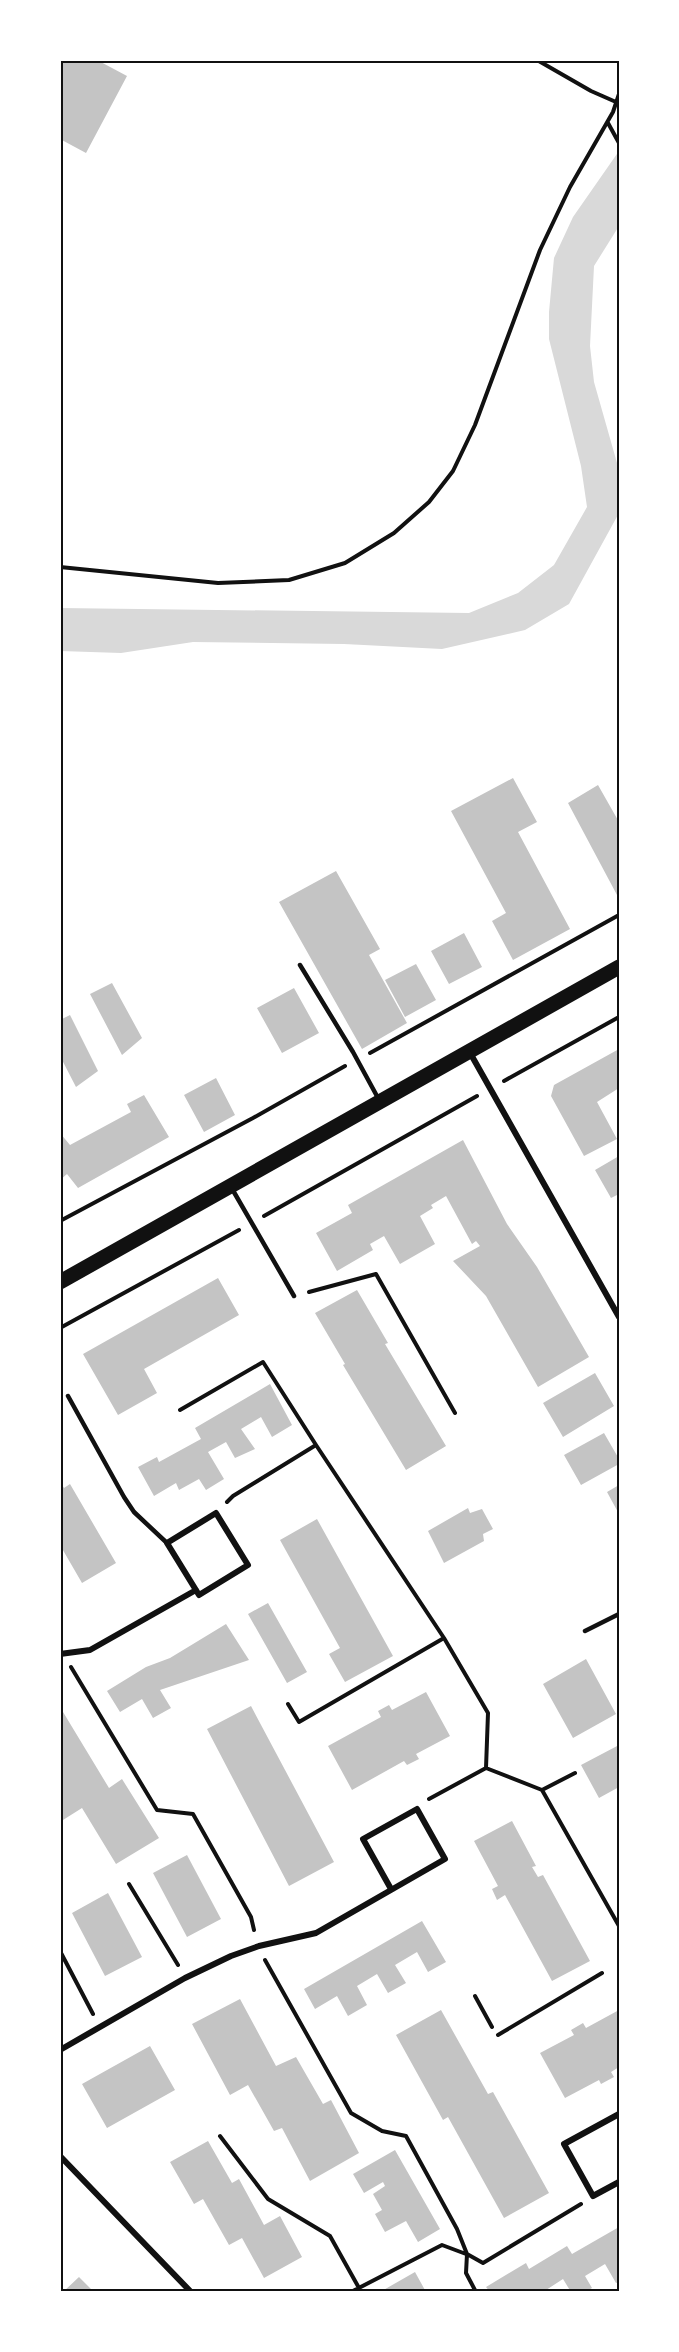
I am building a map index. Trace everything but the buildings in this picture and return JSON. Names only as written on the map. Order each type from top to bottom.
[{"type":"main road","points":[[60,1282],[619,967]]},
{"type":"street","points":[[468,1051],[619,1317]]},
{"type":"street","points":[[216,1513],[248,1565],[199,1595],[167,1543],[216,1513]]},
{"type":"street","points":[[60,1654],[90,1650],[195,1590]]},
{"type":"street","points":[[60,2050],[185,1978],[231,1956],[259,1946],[316,1934],[445,1859],[417,1809],[363,1839],[391,1889]]},
{"type":"street","points":[[618,2116],[564,2144],[593,2196],[619,2182]]},
{"type":"street","points":[[60,2156],[191,2292]]},
{"type":"lane","points":[[300,965],[380,1101]]},
{"type":"lane","points":[[230,1185],[294,1296]]},
{"type":"lane","points":[[68,1396],[134,1512],[167,1543]]},
{"type":"lane","points":[[585,1631],[619,1614]]},
{"type":"path","points":[[537,60],[591,92],[616,102]]},
{"type":"path","points":[[60,567],[218,583],[289,579],[345,563],[394,534],[429,502],[453,471],[475,425],[540,250],[570,187],[608,122],[619,94]]},
{"type":"path","points":[[608,122],[619,143]]},
{"type":"path","points":[[60,1221],[253,1119],[619,915]]},
{"type":"path","points":[[506,1080],[619,1017]]},
{"type":"path","points":[[60,1328],[473,1098]]},
{"type":"path","points":[[294,1296],[376,1275],[455,1413]]},
{"type":"path","points":[[180,1410],[262,1362],[444,1638],[488,1713],[486,1768]]},
{"type":"path","points":[[216,1513],[233,1496],[316,1445]]},
{"type":"path","points":[[288,1704],[299,1722],[444,1638]]},
{"type":"path","points":[[417,1809],[432,1796],[486,1768],[542,1790],[619,1926]]},
{"type":"path","points":[[542,1790],[575,1773]]},
{"type":"path","points":[[129,1884],[185,1978]]},
{"type":"path","points":[[60,1951],[100,2028]]},
{"type":"path","points":[[498,2036],[602,1973]]},
{"type":"path","points":[[475,1996],[492,2027]]},
{"type":"path","points":[[220,2136],[268,2199],[330,2236],[359,2288]]},
{"type":"path","points":[[351,2292],[442,2245],[467,2254],[483,2263],[593,2196]]},
{"type":"path","points":[[467,2254],[466,2273],[476,2292]]},
{"type":"shaded area","points":[[619,151],[619,226],[594,266],[590,346],[594,382],[619,470],[619,513],[569,604],[525,630],[442,649],[344,644],[193,642],[121,653],[60,651],[60,608],[469,613],[518,593],[554,565],[587,507],[581,466],[549,339],[554,258],[573,217]]}]
